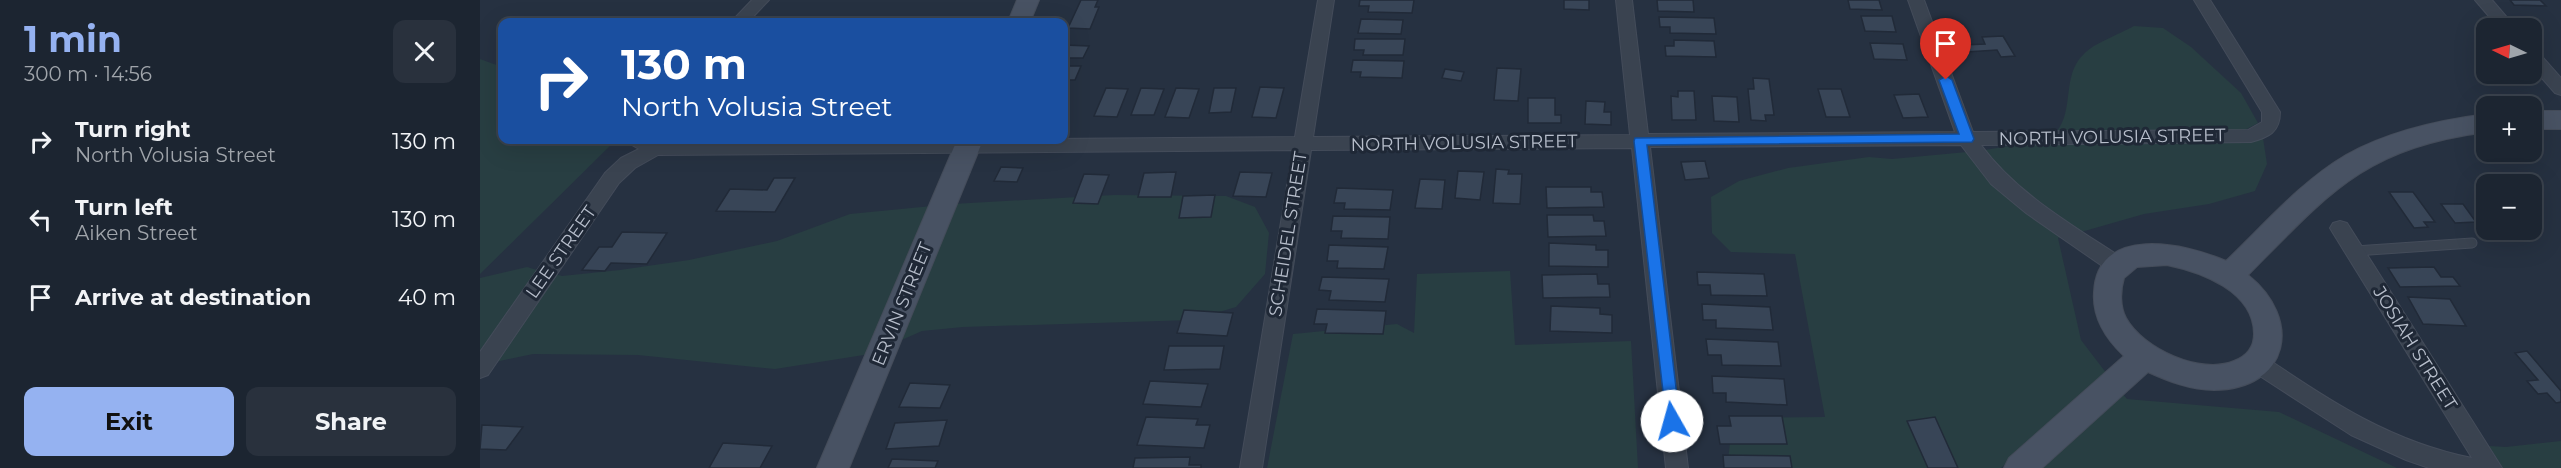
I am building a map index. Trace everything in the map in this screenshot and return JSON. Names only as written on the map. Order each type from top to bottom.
[{"type":"street","points":[[743,18],[760,0]]},
{"type":"street","points":[[1021,18],[1028,0]]},
{"type":"street","name":"SCHEIDEL STREET","points":[[1251,468],[1326,0]]},
{"type":"street","points":[[1624,0],[1677,468]]},
{"type":"street","points":[[1916,0],[1967,139],[1998,179],[2033,208],[2118,266]]},
{"type":"street","name":"NORTH VOLUSIA STREET","points":[[1068,143],[1303,144],[2251,136],[2271,125],[2271,112],[2202,0]]},
{"type":"street","points":[[2483,0],[2499,18]]},
{"type":"street","points":[[2542,67],[2561,89]]},
{"type":"street","points":[[2542,120],[2561,120]]},
{"type":"street","points":[[2229,276],[2320,189],[2355,162],[2422,135],[2457,126],[2476,124]]},
{"type":"street","name":"LEE STREET","points":[[480,369],[612,178],[646,144]]},
{"type":"street","name":"ERVIN STREET","points":[[833,468],[969,144]]},
{"type":"street","name":"JOSIAH STREET","points":[[2340,228],[2491,468]]},
{"type":"street","points":[[2167,254],[2200,262],[2229,276],[2254,298],[2264,318],[2268,343],[2258,363],[2246,372],[2232,376],[2206,377],[2184,373],[2145,356],[2120,332],[2109,314],[2105,296],[2109,277],[2118,266],[2130,258],[2167,254]]},
{"type":"street","points":[[2020,468],[2145,356]]},
{"type":"street","points":[[2258,363],[2347,422],[2393,445],[2448,465],[2472,468]]},
{"type":"lane","points":[[2355,251],[2472,243]]},
{"type":"green space","points":[[2134,26],[2163,28],[2191,47],[2241,93],[2258,123],[2245,130],[2056,132],[2065,114],[2070,82],[2077,63],[2094,46]]},
{"type":"green space","points":[[480,59],[498,66],[498,144],[612,144],[480,274]]},
{"type":"green space","points":[[2263,138],[2267,164],[2255,191],[2209,204],[2144,214],[2081,232],[2006,177],[1985,150],[2020,144],[2255,141]]},
{"type":"green space","points":[[1967,152],[1990,182],[2063,237],[2058,238],[2081,340],[2107,374],[2001,468],[1727,468],[1733,418],[1825,417],[1795,254],[1731,252],[1712,233],[1711,197],[1739,181],[1788,168],[1869,157],[1892,159]]},
{"type":"green space","points":[[1114,195],[1226,196],[1255,207],[1269,233],[1265,274],[1236,307],[1192,320],[963,327],[922,331],[897,342],[953,204]]},
{"type":"green space","points":[[932,206],[870,354],[775,369],[638,355],[533,354],[495,362],[555,274],[562,276],[620,270],[689,260],[777,241],[850,214]]},
{"type":"green space","points":[[527,267],[537,270],[480,352],[480,278]]},
{"type":"green space","points":[[1510,271],[1515,345],[1631,341],[1638,468],[1267,468],[1293,334],[1397,324],[1414,333],[1417,274]]},
{"type":"green space","points":[[2121,392],[2127,399],[2279,412],[2397,468],[2037,468]]},
{"type":"green space","points":[[2561,441],[2561,468],[2503,468],[2489,446],[2506,447]]},
{"type":"building","points":[[1081,0],[1098,0],[1095,7],[1099,7],[1090,29],[1068,28]]},
{"type":"building","points":[[1360,0],[1414,0],[1412,13],[1368,12],[1369,6],[1359,6]]},
{"type":"building","points":[[1564,0],[1589,0],[1589,10],[1564,9]]},
{"type":"building","points":[[1657,0],[1693,0],[1694,12],[1658,11]]},
{"type":"building","points":[[1848,0],[1879,0],[1882,10],[1850,9]]},
{"type":"building","points":[[2510,0],[2540,0],[2546,6],[2514,5]]},
{"type":"building","points":[[1861,16],[1892,16],[1896,32],[1865,31]]},
{"type":"building","points":[[772,17],[807,17],[806,18]]},
{"type":"building","points":[[1659,17],[1714,18],[1716,34],[1670,33],[1670,27],[1660,27]]},
{"type":"building","points":[[1361,19],[1403,20],[1401,34],[1358,33]]},
{"type":"building","points":[[2003,36],[2015,56],[2001,57],[1997,50],[1966,52],[1962,45],[1985,44],[1982,37]]},
{"type":"building","points":[[1355,39],[1405,39],[1403,55],[1363,55],[1364,50],[1354,50]]},
{"type":"building","points":[[1674,40],[1714,41],[1716,57],[1666,56],[1665,46],[1674,46]]},
{"type":"building","points":[[1870,43],[1903,44],[1907,60],[1874,59]]},
{"type":"building","points":[[1068,45],[1089,46],[1083,58],[1068,58]]},
{"type":"building","points":[[1353,60],[1404,61],[1402,78],[1360,77],[1361,72],[1351,72]]},
{"type":"building","points":[[1068,66],[1081,66],[1075,80],[1068,80]]},
{"type":"building","points":[[1497,68],[1521,69],[1518,101],[1494,100]]},
{"type":"building","points":[[1445,69],[1464,72],[1461,81],[1442,78]]},
{"type":"building","points":[[1753,78],[1769,79],[1774,115],[1765,115],[1766,121],[1751,120],[1748,89],[1754,89]]},
{"type":"building","points":[[1260,87],[1284,88],[1276,118],[1252,117]]},
{"type":"building","points":[[1106,88],[1128,89],[1117,117],[1094,116]]},
{"type":"building","points":[[1141,88],[1164,89],[1154,115],[1131,115]]},
{"type":"building","points":[[1176,88],[1199,89],[1189,118],[1165,117]]},
{"type":"building","points":[[1214,88],[1236,88],[1231,112],[1209,113]]},
{"type":"building","points":[[1818,89],[1841,89],[1850,117],[1826,117]]},
{"type":"building","points":[[1678,91],[1694,91],[1696,120],[1672,120],[1671,96],[1678,97]]},
{"type":"building","points":[[1919,94],[1928,117],[1903,118],[1894,95]]},
{"type":"building","points":[[1712,96],[1737,97],[1739,122],[1714,121]]},
{"type":"building","points":[[1528,98],[1555,98],[1555,115],[1561,115],[1561,123],[1528,123]]},
{"type":"building","points":[[1586,101],[1605,102],[1604,112],[1611,112],[1611,125],[1585,124]]},
{"type":"building","points":[[1705,161],[1709,178],[1685,180],[1681,162]]},
{"type":"building","points":[[1001,167],[1023,168],[1017,182],[994,181]]},
{"type":"building","points":[[1496,169],[1509,170],[1508,174],[1522,174],[1520,204],[1493,203]]},
{"type":"building","points":[[1458,171],[1484,172],[1480,200],[1455,198]]},
{"type":"building","points":[[1176,172],[1171,197],[1138,197],[1144,173]]},
{"type":"building","points":[[1240,172],[1272,173],[1266,197],[1233,196]]},
{"type":"building","points":[[1084,174],[1109,175],[1098,204],[1073,203]]},
{"type":"building","points":[[774,178],[795,178],[775,212],[716,211],[730,189],[767,190]]},
{"type":"building","points":[[1420,179],[1445,180],[1442,209],[1415,208]]},
{"type":"building","points":[[1546,187],[1591,187],[1591,192],[1602,192],[1604,207],[1547,208]]},
{"type":"building","points":[[1337,188],[1393,190],[1390,210],[1344,209],[1345,203],[1334,203]]},
{"type":"building","points":[[2389,192],[2413,192],[2435,222],[2424,222],[2428,227],[2414,228]]},
{"type":"building","points":[[1215,195],[1211,217],[1179,218],[1183,196]]},
{"type":"building","points":[[2441,204],[2463,204],[2476,222],[2455,223]]},
{"type":"building","points":[[1547,215],[1593,215],[1594,221],[1604,221],[1606,236],[1548,237]]},
{"type":"building","points":[[1333,216],[1390,217],[1388,239],[1341,238],[1342,231],[1331,231]]},
{"type":"building","points":[[622,232],[667,233],[647,264],[611,263],[605,271],[582,270],[599,247],[612,247]]},
{"type":"building","points":[[1549,243],[1596,245],[1596,250],[1608,250],[1608,267],[1549,266]]},
{"type":"building","points":[[1329,245],[1388,247],[1384,269],[1337,268],[1338,261],[1327,261]]},
{"type":"building","points":[[2434,267],[2441,277],[2453,277],[2460,286],[2400,287],[2388,268]]},
{"type":"building","points":[[1697,272],[1764,274],[1767,296],[1711,295],[1710,285],[1698,285]]},
{"type":"building","points":[[1597,274],[1598,284],[1609,284],[1610,297],[1543,298],[1542,275]]},
{"type":"building","points":[[1322,277],[1389,279],[1385,302],[1329,300],[1331,291],[1319,290]]},
{"type":"building","points":[[2408,297],[2450,299],[2466,326],[2423,324]]},
{"type":"building","points":[[1702,304],[1770,307],[1773,330],[1716,328],[1716,320],[1703,320]]},
{"type":"building","points":[[1551,306],[1600,308],[1600,314],[1612,315],[1612,333],[1550,331]]},
{"type":"building","points":[[1317,309],[1386,311],[1383,334],[1325,333],[1327,324],[1314,324]]},
{"type":"building","points":[[1184,310],[1233,313],[1227,336],[1177,333]]},
{"type":"building","points":[[1706,339],[1778,342],[1781,366],[1722,365],[1721,355],[1708,355]]},
{"type":"building","points":[[1169,346],[1224,346],[1220,369],[1164,370]]},
{"type":"building","points":[[2527,351],[2561,391],[2561,402],[2556,403],[2547,393],[2538,394],[2527,381],[2538,380],[2515,353]]},
{"type":"building","points":[[1712,376],[1784,379],[1787,405],[1726,402],[1726,393],[1713,393]]},
{"type":"building","points":[[1150,381],[1208,384],[1201,407],[1143,404]]},
{"type":"building","points":[[910,383],[950,385],[940,408],[899,407]]},
{"type":"building","points":[[1729,416],[1782,416],[1787,444],[1720,444],[1717,426],[1731,426]]},
{"type":"building","points":[[1146,417],[1198,419],[1196,425],[1210,425],[1204,448],[1137,445]]},
{"type":"building","points":[[1935,417],[1958,468],[1928,468],[1907,421]]},
{"type":"building","points":[[947,420],[939,446],[886,449],[895,423]]},
{"type":"building","points":[[482,425],[523,427],[506,450],[480,449]]},
{"type":"building","points":[[723,443],[772,446],[760,468],[709,468]]},
{"type":"building","points":[[1723,455],[1790,456],[1792,468],[1724,468]]},
{"type":"building","points":[[1190,457],[1189,465],[1201,465],[1201,468],[1133,468],[1135,458]]},
{"type":"building","points":[[892,459],[938,461],[935,468],[888,468]]},
{"type":"route","points":[[1672,421],[1640,141],[1967,139],[1946,80]]}]
